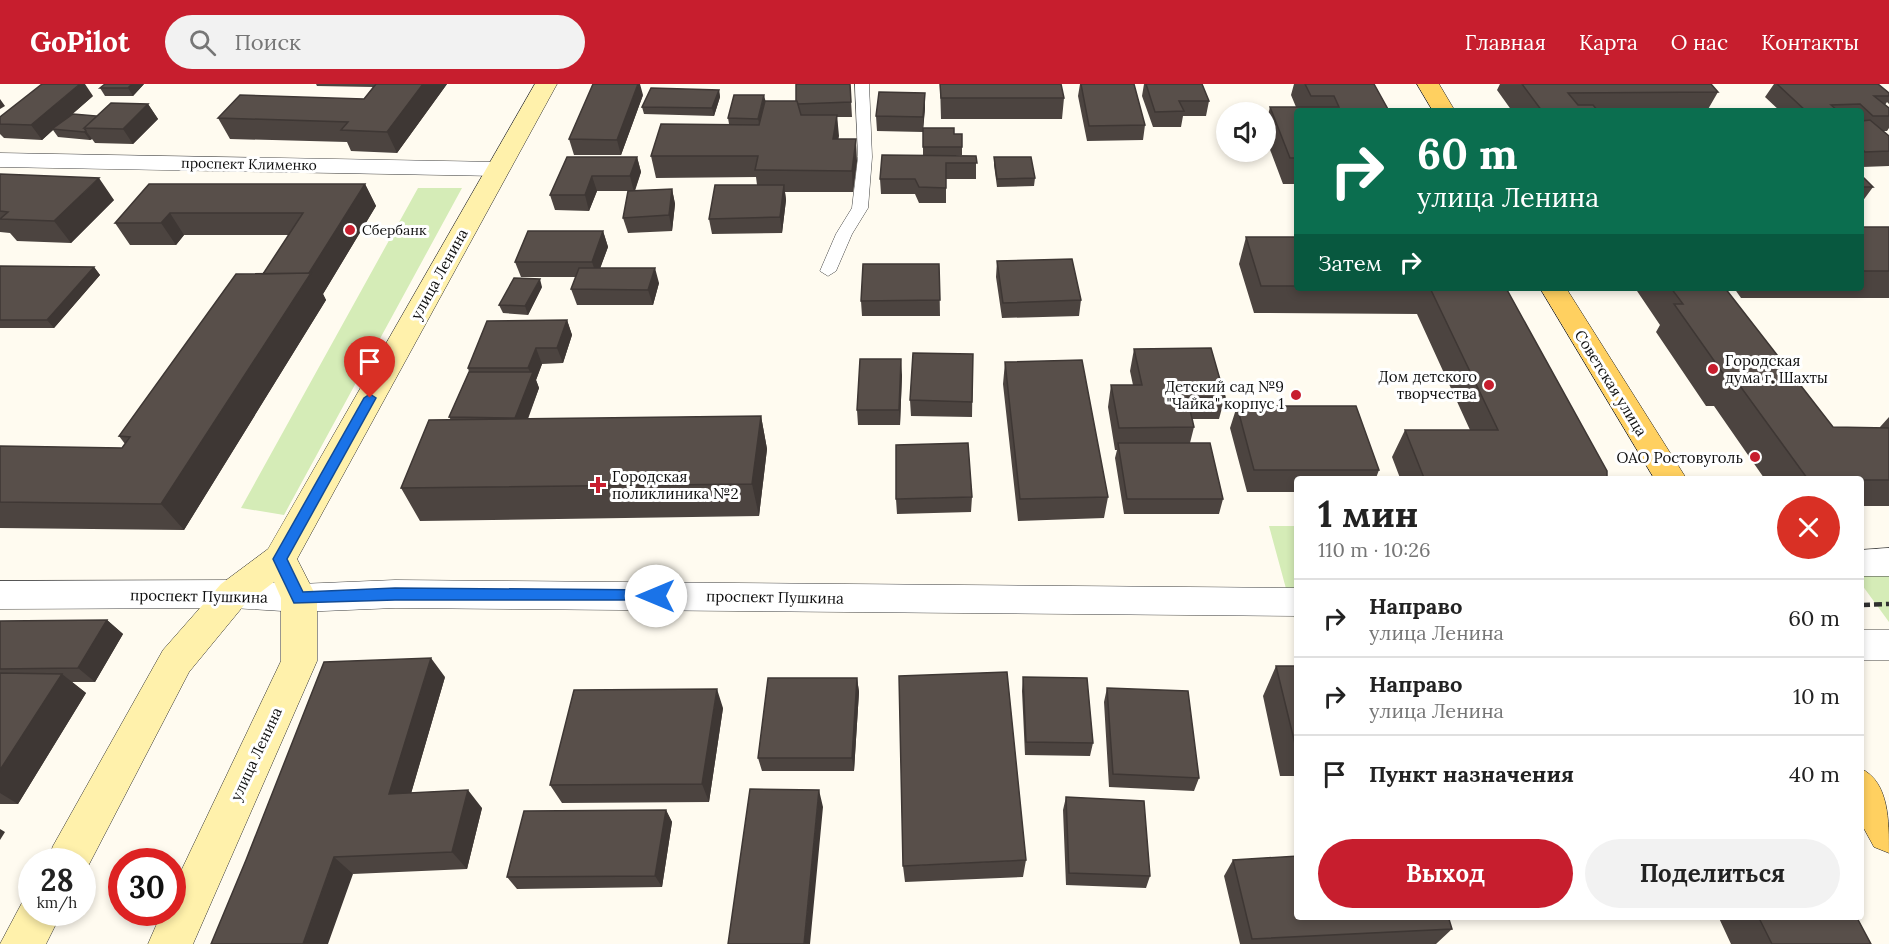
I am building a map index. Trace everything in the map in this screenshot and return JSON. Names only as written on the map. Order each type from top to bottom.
[{"type":"main road","name":"улица Ленина","points":[[75,848],[176,661],[233,594],[280,559],[546,84]]},
{"type":"main road","points":[[1428,84],[1442,108]]},
{"type":"main road","name":"Советская улица","points":[[1555,291],[1669,476]]},
{"type":"main road","name":"улица Ленина","points":[[170,944],[299,661],[299,598],[280,559]]},
{"type":"main road","points":[[1864,791],[1889,833]]},
{"type":"main road","points":[[22,944],[32,926]]},
{"type":"street","name":"проспект Клименко","points":[[0,160],[498,169]]},
{"type":"street","points":[[1864,563],[1889,562]]},
{"type":"street","name":"проспект Пушкина","points":[[0,595],[233,594],[299,598],[395,594],[1294,602]]},
{"type":"street","points":[[1864,645],[1889,645]]},
{"type":"lane","points":[[828,270],[844,234],[860,208],[865,157],[862,84]]},
{"type":"path","points":[[1864,605],[1889,604]]},
{"type":"green space","points":[[418,188],[462,188],[284,515],[241,508]]},
{"type":"green space","points":[[1269,526],[1294,526],[1294,618]]},
{"type":"green space","points":[[1864,567],[1889,567],[1889,622],[1864,588]]},
{"type":"building","points":[[42,84],[80,84],[31,125],[0,124],[0,117]]},
{"type":"building","points":[[105,84],[132,84],[128,88],[100,88]]},
{"type":"building","points":[[376,84],[423,84],[387,132],[341,130],[348,122],[218,118],[240,95],[364,99]]},
{"type":"building","points":[[593,84],[638,84],[617,140],[569,139]]},
{"type":"building","points":[[796,84],[850,84],[851,102],[798,104]]},
{"type":"building","points":[[940,84],[1061,84],[1064,98],[941,98]]},
{"type":"building","points":[[1081,84],[1134,84],[1145,125],[1089,126]]},
{"type":"building","points":[[1146,84],[1202,84],[1209,101],[1179,101],[1184,111],[1155,112]]},
{"type":"building","points":[[1305,84],[1374,84],[1387,108],[1294,108],[1294,158],[1290,158],[1276,122],[1276,107],[1339,107],[1334,96],[1311,96]]},
{"type":"building","points":[[1522,84],[1711,84],[1718,92],[1568,93],[1578,105],[1593,105],[1596,108],[1540,108]]},
{"type":"building","points":[[1777,84],[1878,84],[1889,93],[1889,96],[1874,96],[1889,108],[1889,116],[1873,116],[1860,104],[1831,105],[1834,108],[1803,108]]},
{"type":"building","points":[[651,88],[719,90],[712,108],[642,107]]},
{"type":"building","points":[[879,92],[925,93],[923,117],[876,116]]},
{"type":"building","points":[[734,95],[764,95],[758,119],[728,118]]},
{"type":"building","points":[[765,101],[797,101],[801,115],[837,115],[833,139],[856,139],[852,171],[755,170],[758,156],[651,156],[661,124],[759,125]]},
{"type":"building","points":[[111,103],[148,104],[123,129],[84,128]]},
{"type":"building","points":[[73,114],[97,116],[84,128],[86,131],[84,132],[52,129]]},
{"type":"building","points":[[1870,120],[1889,136],[1889,151],[1864,151],[1864,121]]},
{"type":"building","points":[[923,128],[954,128],[954,134],[962,134],[962,147],[923,147]]},
{"type":"building","points":[[882,155],[976,156],[977,163],[946,163],[946,188],[919,187],[915,179],[880,179]]},
{"type":"building","points":[[567,157],[637,157],[630,176],[592,176],[585,195],[550,195]]},
{"type":"building","points":[[994,157],[1031,157],[1035,178],[997,179]]},
{"type":"building","points":[[0,174],[99,178],[54,221],[0,219],[8,212],[0,211]]},
{"type":"building","points":[[1864,178],[1873,187],[1864,187]]},
{"type":"building","points":[[149,184],[365,184],[309,273],[263,274],[303,213],[170,213],[161,223],[115,223]]},
{"type":"building","points":[[715,185],[784,185],[780,217],[709,219]]},
{"type":"building","points":[[672,189],[669,215],[623,218],[628,191]]},
{"type":"building","points":[[1864,227],[1889,227],[1889,271],[1864,271]]},
{"type":"building","points":[[528,231],[603,231],[592,262],[515,262]]},
{"type":"building","points":[[1246,237],[1294,237],[1294,286],[1261,286]]},
{"type":"building","points":[[1072,259],[1081,300],[1003,303],[997,261]]},
{"type":"building","points":[[863,264],[939,264],[940,300],[861,301]]},
{"type":"building","points":[[0,266],[94,267],[47,320],[0,320]]},
{"type":"building","points":[[579,268],[655,268],[648,290],[571,289]]},
{"type":"building","points":[[311,273],[161,504],[0,502],[0,446],[122,448],[130,437],[119,436],[236,274]]},
{"type":"building","points":[[514,278],[540,279],[525,306],[499,305]]},
{"type":"building","points":[[1431,291],[1508,291],[1607,471],[1607,476],[1423,476],[1405,430],[1498,430]]},
{"type":"building","points":[[1673,291],[1727,291],[1833,427],[1889,428],[1889,480],[1864,480],[1864,476],[1806,476],[1735,379],[1727,379],[1674,304],[1683,304]]},
{"type":"building","points":[[567,320],[557,348],[536,348],[528,368],[468,368],[487,321]]},
{"type":"building","points":[[1211,348],[1225,397],[1187,397],[1194,427],[1119,428],[1111,385],[1142,385],[1134,349]]},
{"type":"building","points":[[913,353],[973,354],[972,402],[910,400]]},
{"type":"building","points":[[860,359],[901,359],[899,410],[857,410]]},
{"type":"building","points":[[1082,360],[1108,497],[1020,499],[1005,362]]},
{"type":"building","points":[[469,372],[533,372],[515,418],[449,417]]},
{"type":"building","points":[[1237,406],[1356,406],[1379,470],[1254,470]]},
{"type":"building","points":[[761,416],[752,484],[401,488],[429,420]]},
{"type":"building","points":[[968,443],[972,497],[896,499],[896,445]]},
{"type":"building","points":[[1118,443],[1210,443],[1223,499],[1127,499]]},
{"type":"building","points":[[107,620],[78,668],[0,669],[0,621]]},
{"type":"building","points":[[431,658],[389,794],[468,790],[452,852],[334,857],[303,944],[211,944],[324,662]]},
{"type":"building","points":[[1276,666],[1294,666],[1294,740]]},
{"type":"building","points":[[1007,672],[1026,860],[903,866],[899,676]]},
{"type":"building","points":[[0,673],[62,674],[0,770]]},
{"type":"building","points":[[1023,677],[1087,678],[1093,743],[1026,742]]},
{"type":"building","points":[[768,678],[857,678],[852,758],[758,758]]},
{"type":"building","points":[[1107,688],[1188,691],[1199,778],[1113,774]]},
{"type":"building","points":[[717,689],[702,784],[550,785],[574,690]]},
{"type":"building","points":[[750,789],[819,790],[804,944],[728,944]]},
{"type":"building","points":[[1066,797],[1144,801],[1150,876],[1069,873]]},
{"type":"building","points":[[666,810],[655,876],[507,877],[524,811]]},
{"type":"building","points":[[1294,856],[1294,920],[1449,920],[1452,929],[1252,939],[1233,860]]},
{"type":"building","points":[[1760,920],[1858,920],[1871,944],[1772,944]]},
{"type":"place","name":"Сбербанк","points":[[350,230]]},
{"type":"place","name":"Городская дума г. Шахты","points":[[1713,369]]},
{"type":"place","name":"Дом детского творчества","points":[[1489,385]]},
{"type":"place","name":"Детский сад №9 \"Чайка\" корпус 1","points":[[1296,395]]},
{"type":"place","name":"ОАО Ростовуголь","points":[[1755,457]]},
{"type":"place","name":"Городская поликлиника №2","points":[[598,485]]},
{"type":"route","points":[[370,398],[280,559],[299,598],[395,594],[656,596]]}]
